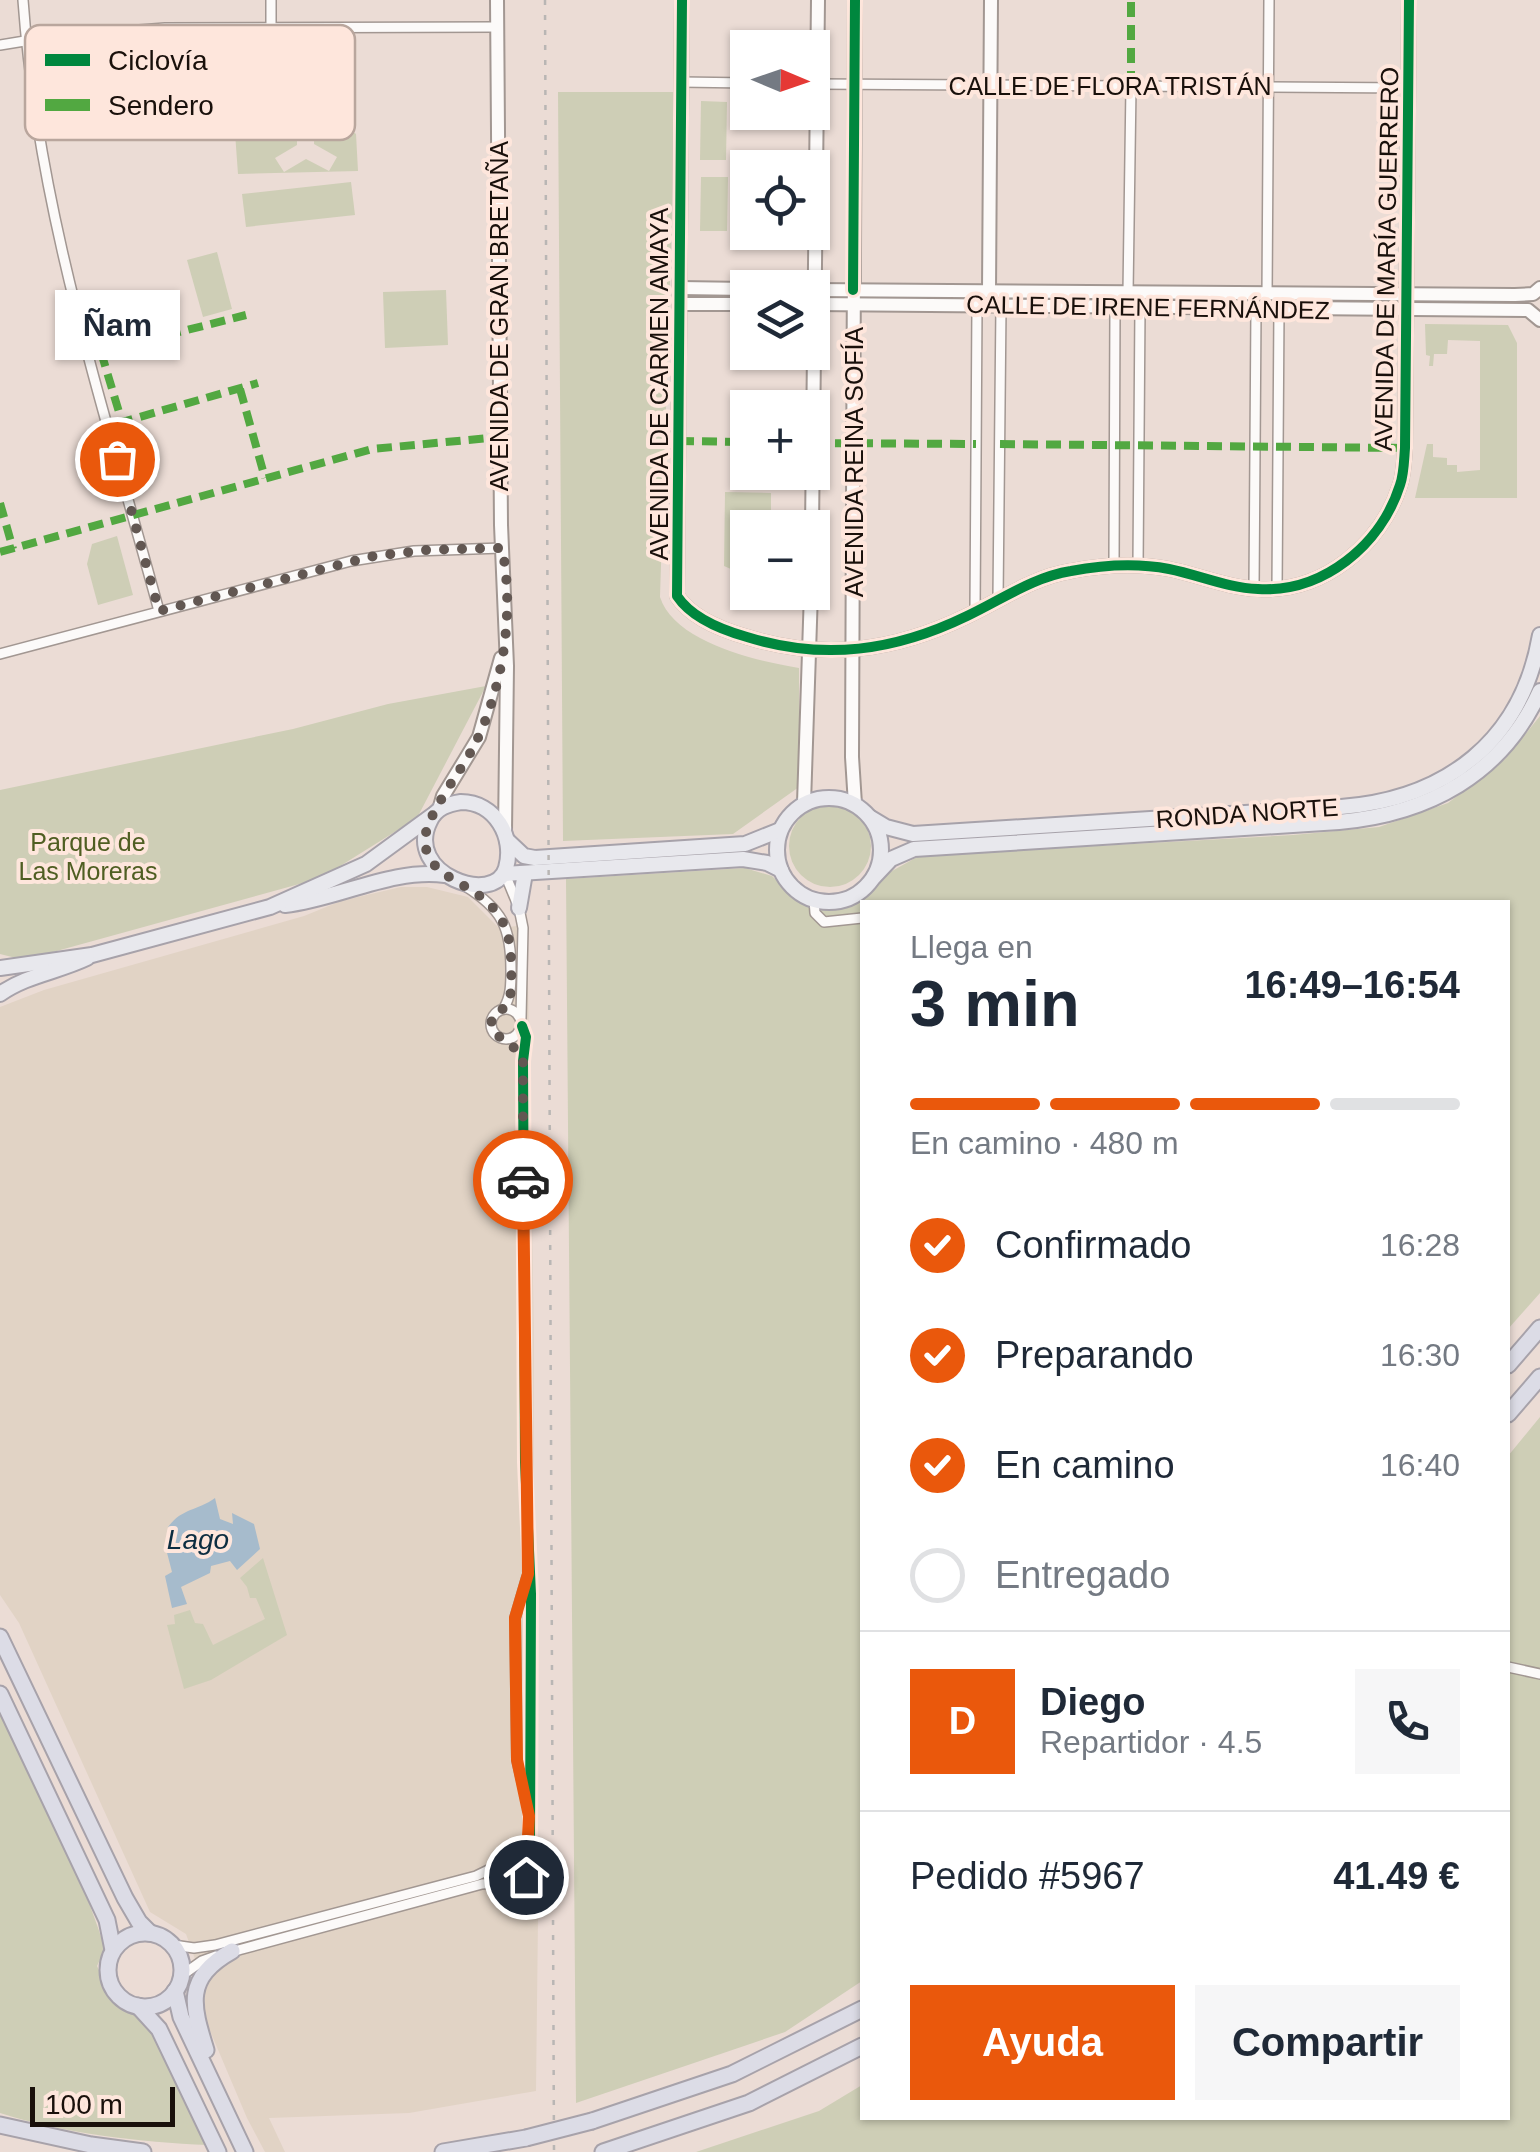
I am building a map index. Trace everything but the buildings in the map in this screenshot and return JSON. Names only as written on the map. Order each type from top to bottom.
[{"type":"highway","points":[[1510,1363],[1540,1328]]},
{"type":"highway","points":[[1510,1412],[1540,1377]]},
{"type":"highway","points":[[0,1637],[128,1905],[150,1932],[173,1945],[181,1962],[178,1984],[182,2017],[245,2152]]},
{"type":"highway","points":[[0,1694],[106,1920],[113,1950],[108,1966],[111,1984],[122,1999],[138,2006],[158,2029],[218,2152]]},
{"type":"highway","points":[[113,1950],[131,1936],[150,1932]]},
{"type":"highway","points":[[217,2093],[194,2012],[194,1997],[207,1970],[232,1952]]},
{"type":"highway","points":[[138,2006],[156,2005],[178,1984]]},
{"type":"highway","points":[[444,2152],[526,2138],[592,2121],[732,2074],[860,2010]]},
{"type":"highway","points":[[604,2152],[750,2103],[860,2047]]},
{"type":"highway","points":[[0,2124],[143,2152]]},
{"type":"main road","name":"RONDA NORTE","points":[[855,804],[886,827],[912,834],[1351,806],[1401,797],[1432,786],[1454,772],[1495,736],[1525,688],[1540,635]]},
{"type":"main road","name":"RONDA NORTE","points":[[814,900],[848,899],[862,890],[890,859],[914,849],[1338,822],[1407,810],[1464,784],[1494,759],[1521,726],[1540,691]]},
{"type":"main road","points":[[780,870],[780,830],[794,810],[804,803],[830,797],[855,804]]},
{"type":"main road","points":[[780,830],[745,844],[535,858],[524,856],[506,836],[494,814],[474,802],[457,802],[436,812],[426,833],[426,851],[434,864],[452,878],[488,884],[505,874],[742,859],[768,863],[780,870],[794,889],[814,900]]},
{"type":"main road","name":"AVENIDA DE GRAN BRETAÑA","points":[[0,968],[92,955],[270,907],[355,870],[436,812]]},
{"type":"main road","points":[[871,818],[882,847],[874,877]]},
{"type":"main road","points":[[505,874],[506,836]]},
{"type":"main road","points":[[519,908],[526,873]]},
{"type":"main road","name":"AVENIDA DE GRAN BRETAÑA","points":[[270,907],[308,903],[410,875],[452,878]]},
{"type":"main road","name":"AVENIDA DE GRAN BRETAÑA","points":[[0,994],[23,980],[92,955]]},
{"type":"street","points":[[23,0],[26,25]]},
{"type":"street","points":[[271,0],[272,25]]},
{"type":"street","name":"AVENIDA DE GRAN BRETAÑA","points":[[497,0],[506,836]]},
{"type":"street","name":"AVENIDA DE CARMEN AMAYA","points":[[682,0],[677,596],[685,608],[732,633],[776,646],[834,652]]},
{"type":"street","name":"AVENIDA REINA SOFÍA","points":[[817,30],[818,0]]},
{"type":"street","name":"AVENIDA REINA SOFÍA","points":[[855,0],[855,804]]},
{"type":"street","points":[[988,291],[991,0]]},
{"type":"street","points":[[1269,0],[1267,309],[1277,590]]},
{"type":"street","name":"AVENIDA DE MARÍA GUERRERO","points":[[834,652],[918,638],[1067,571],[1138,566],[1254,590],[1277,590],[1322,576],[1350,560],[1376,533],[1402,482],[1405,448],[1409,0]]},
{"type":"street","points":[[355,28],[497,27]]},
{"type":"street","points":[[0,46],[25,40]]},
{"type":"street","points":[[681,82],[730,83]]},
{"type":"street","name":"CALLE DE FLORA TRISTÁN","points":[[830,84],[1408,88]]},
{"type":"street","points":[[1128,293],[1131,86]]},
{"type":"street","name":"AVENIDA REINA SOFÍA","points":[[813,270],[815,130]]},
{"type":"street","points":[[39,140],[60,255],[159,611]]},
{"type":"street","points":[[680,288],[730,289]]},
{"type":"street","name":"CALLE DE IRENE FERNÁNDEZ","points":[[853,298],[988,291],[1533,294],[1540,288]]},
{"type":"street","name":"CALLE DE IRENE FERNÁNDEZ","points":[[830,297],[1000,306],[1528,310],[1540,320]]},
{"type":"street","points":[[680,304],[730,304]]},
{"type":"street","points":[[974,612],[977,305]]},
{"type":"street","points":[[998,599],[1000,306]]},
{"type":"street","points":[[1114,566],[1115,307]]},
{"type":"street","points":[[1138,566],[1140,307]]},
{"type":"street","points":[[1254,590],[1267,309]]},
{"type":"street","name":"AVENIDA REINA SOFÍA","points":[[812,510],[813,370]]},
{"type":"street","points":[[976,444],[1000,444]]},
{"type":"street","points":[[0,654],[374,556],[502,548]]},
{"type":"street","name":"AVENIDA REINA SOFÍA","points":[[804,803],[810,610]]},
{"type":"street","name":"AVENIDA DE GRAN BRETAÑA","points":[[436,812],[481,730],[498,676],[506,631]]},
{"type":"street","points":[[178,1984],[202,1961],[482,1884],[518,1882],[526,1877],[531,1594],[523,1060],[526,1047],[521,1022],[524,941],[519,908],[505,874]]},
{"type":"street","points":[[452,878],[489,902],[507,928],[511,989],[504,1008]]},
{"type":"street","points":[[814,900],[815,913],[824,922],[860,918]]},
{"type":"street","points":[[521,1022],[513,1010],[504,1008],[494,1013],[491,1026],[495,1035],[507,1040],[523,1060]]},
{"type":"street","points":[[507,1040],[516,1036],[521,1022]]},
{"type":"street","points":[[1510,1667],[1540,1674]]},
{"type":"street","points":[[173,1945],[214,1945],[476,1876],[516,1857],[526,1863]]},
{"type":"street","points":[[504,1862],[503,1874],[509,1882]]},
{"type":"shaded area","points":[[401,887],[427,887],[468,897],[499,928],[527,925],[534,1340],[536,2091],[409,2113],[269,2118],[285,2152],[265,2152],[205,2019],[200,1973],[186,1934],[150,1912],[19,1623],[0,1595],[0,1007],[44,990],[304,916],[341,901]]},
{"type":"green space","points":[[558,92],[676,92],[660,597],[668,613],[699,637],[740,654],[799,668],[799,787],[733,834],[563,841]]},
{"type":"green space","points":[[701,101],[727,102],[726,160],[700,160]]},
{"type":"green space","points":[[356,134],[358,171],[238,174],[236,140],[297,140],[297,145],[275,158],[284,172],[306,159],[329,171],[337,157],[314,144],[314,140],[355,140]]},
{"type":"green space","points":[[701,177],[728,177],[727,231],[700,231]]},
{"type":"green space","points":[[351,182],[355,215],[246,227],[242,194]]},
{"type":"green space","points":[[217,252],[232,309],[203,317],[187,260]]},
{"type":"green space","points":[[446,290],[448,345],[385,348],[383,292]]},
{"type":"green space","points":[[1425,324],[1508,325],[1517,343],[1517,498],[1415,498],[1427,444],[1433,444],[1433,457],[1447,458],[1447,465],[1457,465],[1457,472],[1480,470],[1480,341],[1448,340],[1447,354],[1434,354],[1433,366],[1429,366]]},
{"type":"green space","points":[[725,492],[771,493],[771,510],[730,510],[730,569],[724,566]]},
{"type":"green space","points":[[117,536],[133,595],[98,605],[87,564],[92,544]]},
{"type":"green space","name":"Parque de Las Moreras","points":[[486,686],[417,818],[321,878],[24,960],[0,954],[0,790]]},
{"type":"green space","points":[[1540,716],[1540,1293],[1510,1327],[1510,900],[860,900],[860,1982],[785,2032],[576,2103],[566,879],[745,868],[772,876],[796,899],[827,910],[857,902],[892,871],[919,856],[1379,827],[1448,803],[1505,759]]},
{"type":"green space","points":[[830,805],[846,808],[859,817],[868,830],[868,862],[859,875],[846,884],[830,887],[814,884],[801,875],[792,862],[789,846],[792,830],[801,817],[814,808]]},
{"type":"green space","points":[[1540,1417],[1540,2152],[696,2152],[819,2111],[860,2086],[860,2120],[1510,2120],[1510,1454]]},
{"type":"green space","points":[[263,1558],[287,1635],[211,1680],[184,1689],[167,1625],[175,1624],[174,1615],[190,1610],[195,1623],[203,1624],[213,1645],[265,1619],[256,1598],[250,1598],[240,1578]]},
{"type":"green space","points":[[0,1712],[83,1888],[105,1949],[97,1966],[110,1994],[136,2013],[154,2034],[208,2145],[103,2136],[0,2113]]},
{"type":"water","name":"Lago","points":[[215,1498],[220,1519],[233,1524],[232,1513],[254,1524],[260,1549],[237,1570],[230,1561],[211,1566],[210,1573],[181,1587],[187,1604],[172,1608],[165,1576],[172,1572],[165,1545],[171,1534],[168,1527],[179,1516]]},
{"type":"railway","points":[[545,0],[554,2152]]},
{"type":"marked path","points":[[1131,0],[1131,86]]},
{"type":"marked path","points":[[85,345],[98,341],[101,352],[246,315]]},
{"type":"marked path","points":[[101,352],[122,422],[258,383]]},
{"type":"marked path","points":[[240,389],[265,478]]},
{"type":"marked path","points":[[0,552],[372,449],[500,437]]},
{"type":"marked path","points":[[679,441],[730,442]]},
{"type":"marked path","points":[[830,443],[976,444]]},
{"type":"marked path","points":[[1000,444],[1405,448]]},
{"type":"marked path","points":[[0,503],[13,549]]},
{"type":"cycle path","points":[[682,0],[677,596],[699,616],[737,634],[804,649],[831,650],[859,649],[913,637],[967,616],[1030,584],[1071,571],[1145,566],[1247,588],[1282,588],[1326,574],[1364,545],[1391,507],[1404,462],[1409,0]]},
{"type":"cycle path","points":[[853,290],[855,0]]},
{"type":"cycle path","points":[[522,1026],[526,1037],[525,1462],[531,1594],[530,1841],[526,1863]]},
{"type":"way so far","points":[[117,459],[159,611],[374,556],[502,548],[506,631],[498,676],[478,737],[433,815],[425,840],[428,856],[437,869],[485,899],[507,928],[511,948],[510,993],[504,1008],[492,1016],[491,1026],[495,1035],[513,1044],[523,1060],[523,1180]]},
{"type":"place","name":"Ñam","points":[[117,459]]},
{"type":"route","points":[[523,1180],[528,1574],[515,1618],[517,1760],[529,1816],[526,1877]]}]
